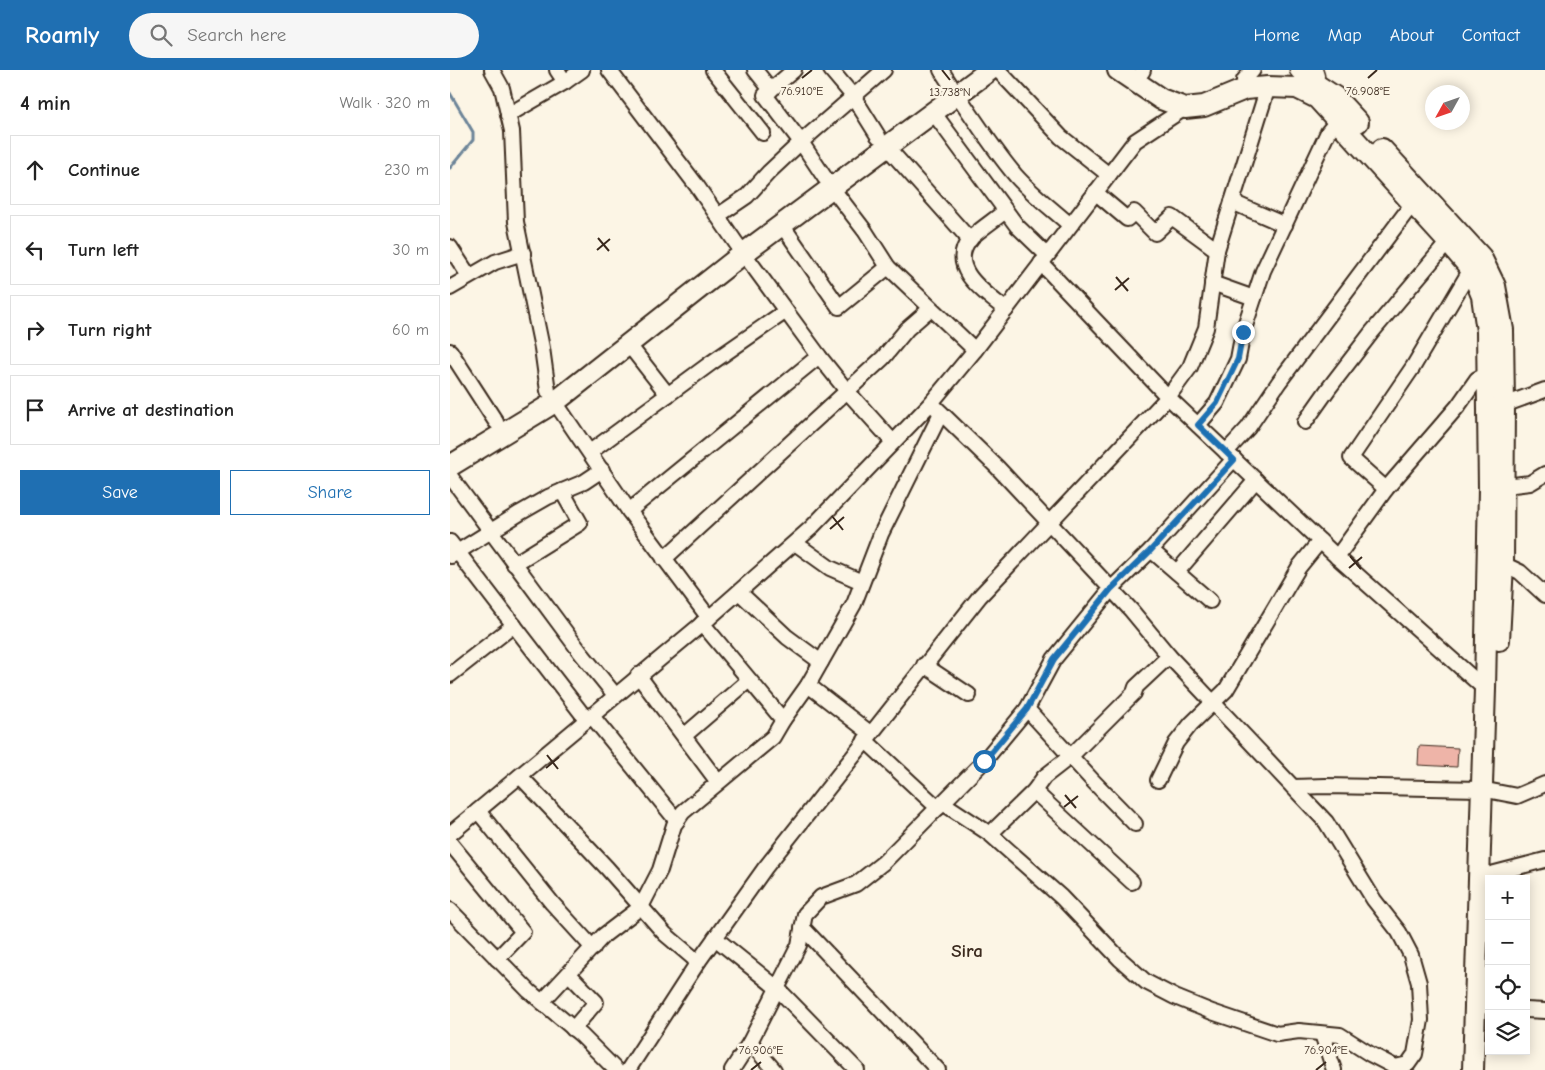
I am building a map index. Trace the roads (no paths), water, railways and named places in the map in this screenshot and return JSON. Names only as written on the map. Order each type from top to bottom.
[{"type":"highway","points":[[450,452],[496,422],[552,396],[740,248],[882,141],[949,83],[969,70]]},
{"type":"highway","points":[[882,141],[933,112],[949,83],[990,70]]},
{"type":"highway","points":[[1118,70],[1161,99],[1186,108],[1204,106],[1245,89],[1268,86],[1298,88],[1316,98],[1338,120],[1471,269],[1482,296],[1488,332],[1489,488],[1485,689],[1491,875]]},
{"type":"highway","points":[[1142,71],[1167,88],[1187,96],[1202,94],[1248,75],[1267,77],[1308,74],[1335,97],[1481,257],[1495,286],[1503,330],[1503,564],[1497,689],[1488,790],[1473,1070]]},
{"type":"highway","points":[[450,466],[629,345],[740,248],[782,225],[828,183]]},
{"type":"highway","points":[[1484,1070],[1488,1010]]},
{"type":"street","points":[[492,70],[502,88],[512,132],[516,222],[552,396],[628,510],[706,620],[749,680],[783,720]]},
{"type":"street","points":[[557,70],[565,82]]},
{"type":"street","points":[[508,115],[582,70]]},
{"type":"street","points":[[609,70],[719,215],[740,248],[819,356],[847,391],[894,442]]},
{"type":"street","points":[[713,70],[763,133]]},
{"type":"street","points":[[754,70],[771,90]]},
{"type":"street","points":[[794,70],[765,94],[801,142],[828,183],[865,231],[888,267],[975,350]]},
{"type":"street","points":[[832,70],[853,96],[882,141],[970,240]]},
{"type":"street","points":[[719,215],[747,196],[801,142],[884,70]]},
{"type":"street","points":[[998,70],[1061,137],[1109,175]]},
{"type":"street","points":[[949,83],[1015,175],[1070,224]]},
{"type":"street","points":[[628,1070],[698,962],[765,868],[924,665],[980,596],[1168,397],[1190,367],[1206,328],[1217,250],[1268,86]]},
{"type":"street","points":[[450,834],[706,620],[811,528],[931,402],[975,350],[1135,140],[1186,108]]},
{"type":"street","points":[[933,112],[1044,259],[1168,397],[1337,557],[1485,689]]},
{"type":"street","points":[[1198,425],[1217,403],[1238,359],[1243,332],[1263,271],[1328,132],[1338,120]]},
{"type":"street","points":[[1095,192],[1128,220],[1134,212],[1155,233],[1172,217],[1217,250]]},
{"type":"street","points":[[1232,202],[1285,225]]},
{"type":"street","points":[[732,1070],[750,1042],[799,945],[805,914],[821,897],[856,884],[884,862],[984,761],[1027,709],[1054,659],[1111,589],[1151,550],[1230,456],[1279,382],[1413,203]]},
{"type":"street","points":[[1006,211],[970,240],[964,252],[963,266],[975,284],[1006,310]]},
{"type":"street","points":[[782,225],[839,307],[888,267]]},
{"type":"street","points":[[1305,422],[1367,339],[1448,242]]},
{"type":"street","points":[[450,247],[469,276]]},
{"type":"street","points":[[450,288],[495,262],[523,253]]},
{"type":"street","points":[[1386,489],[1351,458],[1413,367],[1471,269]]},
{"type":"street","points":[[1212,283],[1254,298]]},
{"type":"street","points":[[664,559],[883,358],[907,329],[930,309]]},
{"type":"street","points":[[590,452],[786,311]]},
{"type":"street","points":[[629,345],[668,395]]},
{"type":"street","points":[[450,351],[496,422]]},
{"type":"street","points":[[628,510],[819,356]]},
{"type":"street","points":[[1337,557],[1386,489],[1478,380],[1488,374]]},
{"type":"street","points":[[1504,404],[1545,390]]},
{"type":"street","points":[[808,685],[868,737],[941,805],[990,834],[1061,896],[1120,959],[1146,982],[1175,997],[1276,1034],[1299,1031],[1340,1035],[1395,1067],[1408,1064],[1415,1054],[1421,1020],[1419,983],[1412,955],[1399,932],[1374,900],[1326,822],[1169,656],[1111,589],[969,438],[931,402]]},
{"type":"street","points":[[542,1002],[603,936],[641,907],[660,870],[674,825],[683,812],[773,737],[808,685],[854,604],[881,534],[942,413]]},
{"type":"street","points":[[602,470],[584,482],[562,491],[491,531],[452,550],[677,821]]},
{"type":"street","points":[[1504,486],[1530,483],[1545,474]]},
{"type":"street","points":[[450,476],[514,564],[615,695]]},
{"type":"street","points":[[1177,572],[1256,480]]},
{"type":"street","points":[[514,564],[580,523],[562,491]]},
{"type":"street","points":[[1158,780],[1176,743],[1191,724],[1226,690],[1299,567],[1320,540]]},
{"type":"street","points":[[795,543],[830,568],[862,582]]},
{"type":"street","points":[[1151,550],[1210,601]]},
{"type":"street","points":[[1503,564],[1520,572],[1545,595]]},
{"type":"street","points":[[739,592],[787,637],[822,662]]},
{"type":"street","points":[[450,675],[514,625]]},
{"type":"street","points":[[990,834],[1034,791],[1044,777],[1071,756],[1134,693],[1136,687],[1169,656]]},
{"type":"street","points":[[924,665],[969,695]]},
{"type":"street","points":[[638,675],[718,782]]},
{"type":"street","points":[[684,736],[749,680]]},
{"type":"street","points":[[1027,709],[1135,824]]},
{"type":"street","points":[[520,776],[608,868],[665,934],[698,962]]},
{"type":"street","points":[[1293,786],[1488,790],[1517,796],[1545,784]]},
{"type":"street","points":[[1034,791],[1132,882]]},
{"type":"street","points":[[478,812],[552,903],[593,948]]},
{"type":"street","points":[[450,843],[523,932],[497,959]]},
{"type":"street","points":[[1494,875],[1545,860]]},
{"type":"street","points":[[450,910],[497,959],[616,1070]]},
{"type":"street","points":[[802,927],[938,1070]]},
{"type":"street","points":[[715,938],[777,988],[857,1070]]},
{"type":"street","points":[[569,974],[596,1002],[573,1029]]},
{"type":"street","points":[[1530,1010],[1545,1011]]},
{"type":"street","points":[[1322,1034],[1334,1070]]},
{"type":"street","points":[[750,1042],[774,1070]]},
{"type":"waterway","points":[[450,93],[473,132],[473,140],[450,168]]},
{"type":"district","name":"Sira","points":[[967,951]]}]
